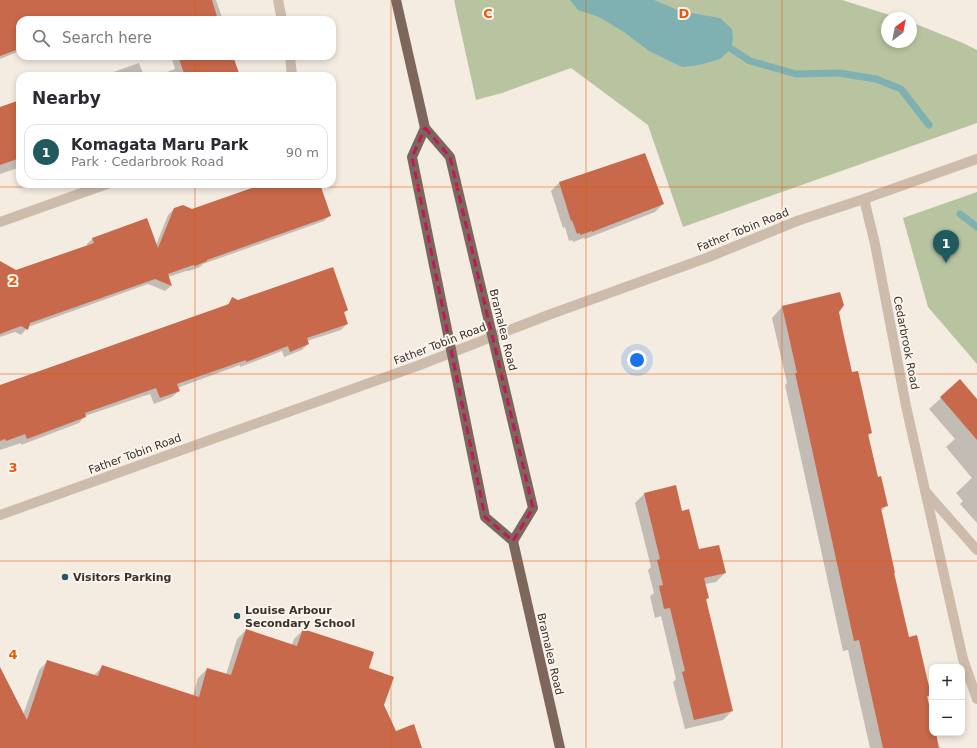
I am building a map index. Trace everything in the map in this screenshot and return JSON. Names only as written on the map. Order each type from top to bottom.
[{"type":"main road","name":"Bramalea Road","points":[[396,0],[425,128],[450,156],[533,508],[513,541],[560,748]]},
{"type":"main road","points":[[425,128],[412,157],[486,517],[513,541]]},
{"type":"street","points":[[278,0],[281,16]]},
{"type":"street","points":[[290,60],[292,72]]},
{"type":"street","name":"Father Tobin Road","points":[[0,516],[452,353],[551,314],[709,257],[797,221],[977,159]]},
{"type":"street","points":[[0,222],[96,188]]},
{"type":"street","name":"Cedarbrook Road","points":[[864,199],[875,244],[906,406],[963,659],[977,699]]},
{"type":"street","name":"Cedarbrook Road","points":[[925,490],[977,550]]},
{"type":"highlighted area","points":[[425,128],[450,157],[533,508],[513,541],[485,517],[412,157]]},
{"type":"green space","points":[[454,0],[842,0],[881,12],[881,48],[917,48],[917,24],[977,50],[977,123],[683,227],[648,125],[571,68],[502,93],[476,100]]},
{"type":"green space","points":[[977,192],[977,364],[928,307],[903,218]]},
{"type":"water","points":[[570,0],[654,0],[680,11],[720,18],[732,29],[733,39],[731,49],[720,59],[699,65],[682,67],[649,51],[624,32],[599,17],[578,10]]},
{"type":"building","points":[[0,0],[212,0],[217,16],[16,16],[16,50],[0,56]]},
{"type":"building","points":[[179,60],[234,60],[239,72],[184,72]]},
{"type":"building","points":[[16,101],[16,159],[0,165],[0,107]]},
{"type":"building","points":[[645,153],[664,204],[592,232],[580,235],[580,233],[577,234],[572,220],[571,221],[559,182]]},
{"type":"building","points":[[252,188],[321,188],[331,216],[207,260],[195,266],[193,265],[168,274],[172,286],[155,279],[30,323],[28,330],[21,326],[0,334],[0,261],[16,270],[94,243],[92,238],[147,218],[158,248],[174,208],[183,205],[192,209]]},
{"type":"building","points":[[333,267],[348,310],[344,312],[348,324],[307,338],[309,344],[290,352],[288,346],[246,362],[246,360],[177,384],[180,391],[160,398],[156,388],[85,413],[86,417],[27,439],[25,434],[6,441],[5,439],[0,441],[0,385],[229,304],[232,297],[238,300]]},
{"type":"building","points":[[840,292],[844,305],[839,312],[843,332],[852,372],[858,371],[872,433],[868,434],[878,477],[881,476],[888,506],[881,508],[894,573],[909,637],[917,635],[929,686],[929,696],[927,696],[929,704],[929,736],[937,736],[939,748],[883,748],[859,640],[854,641],[795,373],[797,373],[782,306]]},
{"type":"building","points":[[960,379],[977,399],[977,440],[940,397]]},
{"type":"building","points":[[676,485],[682,511],[689,509],[699,549],[719,545],[726,573],[704,578],[709,598],[706,599],[733,711],[694,720],[682,672],[685,671],[670,608],[664,609],[659,586],[663,585],[657,560],[660,559],[644,493]]},
{"type":"building","points":[[246,629],[297,646],[303,629],[374,652],[369,668],[394,677],[384,705],[396,731],[414,724],[422,748],[0,748],[0,667],[27,720],[47,660],[98,676],[102,665],[199,697],[207,668],[231,675]]},
{"type":"waterway","points":[[724,44],[750,61],[796,74],[839,73],[876,79],[901,89],[929,125]]},
{"type":"waterway","points":[[960,214],[977,227]]},
{"type":"place","name":"Komagata Maru Park","points":[[946,263]]},
{"type":"place","name":"Visitors Parking","points":[[65,577]]},
{"type":"place","name":"Louise Arbour Secondary School","points":[[237,616]]}]
